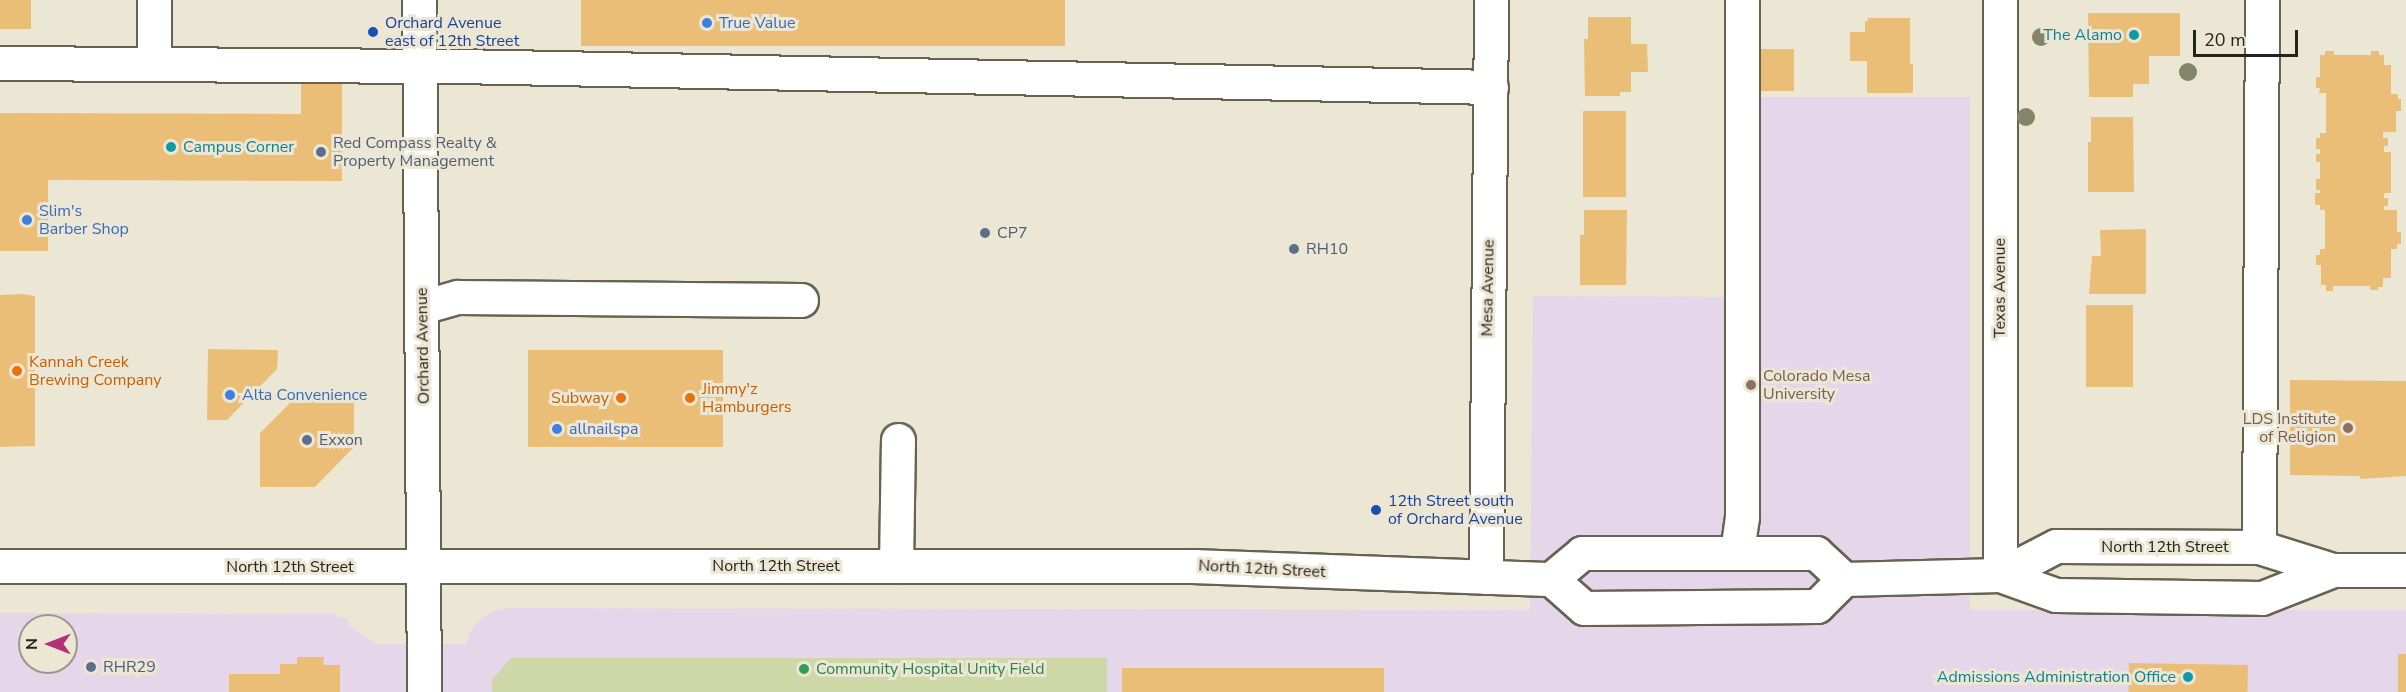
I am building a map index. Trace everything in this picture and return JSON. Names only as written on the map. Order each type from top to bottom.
[{"type":"main road","points":[[154,0],[154,64]]},
{"type":"main road","name":"Orchard Avenue","points":[[418,0],[424,692]]},
{"type":"main road","name":"Mesa Avenue","points":[[1486,577],[1491,0]]},
{"type":"main road","points":[[1737,552],[1742,517],[1742,0]]},
{"type":"main road","name":"Texas Avenue","points":[[2000,0],[2000,575]]},
{"type":"main road","points":[[2259,547],[2262,0]]},
{"type":"main road","points":[[0,63],[419,66],[1491,87]]},
{"type":"main road","points":[[422,307],[458,297],[801,300]]},
{"type":"main road","points":[[896,566],[898,440]]},
{"type":"main road","name":"North 12th Street","points":[[2000,575],[2056,546],[2259,547],[2333,570],[2406,570]]},
{"type":"main road","points":[[1737,552],[1816,553],[1844,579],[1817,606],[1584,608],[1551,579],[1582,553],[1737,552]]},
{"type":"main road","name":"North 12th Street","points":[[0,566],[1195,566],[1551,579]]},
{"type":"main road","name":"North 12th Street","points":[[1844,579],[2000,575],[2056,595],[2262,598],[2333,570]]},
{"type":"shaded area","name":"Colorado Mesa University","points":[[1750,97],[1970,97],[1970,610],[2406,610],[2406,692],[0,692],[0,613],[336,614],[337,617],[348,618],[348,625],[376,644],[466,644],[471,630],[480,619],[493,611],[507,608],[1530,610],[1533,296],[1750,297]]},
{"type":"green space","name":"Community Hospital Unity Field","points":[[511,658],[1107,658],[1107,692],[492,692],[492,680]]},
{"type":"building","points":[[0,0],[31,0],[31,29],[0,29]]},
{"type":"building","points":[[581,0],[1065,0],[1065,46],[581,46]]},
{"type":"building","name":"The Alamo","points":[[2088,13],[2180,13],[2180,56],[2149,56],[2149,84],[2133,84],[2133,97],[2089,97]]},
{"type":"building","points":[[1588,17],[1631,17],[1631,44],[1647,44],[1648,72],[1631,72],[1631,92],[1620,92],[1620,96],[1585,96],[1584,39],[1588,39]]},
{"type":"building","points":[[1868,18],[1910,18],[1910,64],[1913,64],[1913,92],[1867,93],[1867,61],[1850,61],[1850,32],[1865,32],[1865,21],[1868,21]]},
{"type":"building","points":[[1759,49],[1794,49],[1794,91],[1759,91]]},
{"type":"building","points":[[2325,51],[2334,51],[2334,55],[2371,55],[2371,51],[2379,51],[2379,55],[2384,55],[2384,65],[2391,65],[2391,94],[2398,94],[2398,99],[2401,99],[2401,111],[2396,111],[2396,132],[2383,132],[2383,138],[2388,138],[2388,146],[2384,146],[2384,152],[2391,152],[2391,193],[2384,193],[2384,198],[2388,198],[2388,206],[2384,206],[2384,210],[2397,210],[2397,232],[2401,232],[2401,244],[2397,244],[2397,249],[2391,249],[2391,278],[2383,278],[2383,287],[2378,287],[2378,290],[2370,290],[2370,286],[2333,286],[2333,291],[2326,291],[2326,285],[2321,285],[2321,265],[2316,265],[2316,255],[2320,255],[2320,249],[2325,249],[2325,210],[2320,210],[2320,205],[2315,205],[2315,193],[2320,193],[2320,190],[2316,190],[2316,179],[2320,179],[2320,162],[2316,162],[2316,154],[2320,154],[2320,149],[2316,149],[2316,138],[2320,138],[2320,133],[2326,133],[2326,93],[2319,93],[2320,88],[2316,88],[2316,77],[2320,77],[2320,55],[2325,55]]},
{"type":"building","name":"Campus Corner","points":[[301,82],[342,82],[342,181],[48,180],[48,251],[0,251],[0,113],[301,114]]},
{"type":"building","points":[[1583,111],[1626,111],[1626,197],[1583,197]]},
{"type":"building","points":[[2091,117],[2133,117],[2134,192],[2088,192],[2088,142],[2091,142]]},
{"type":"building","points":[[1584,210],[1627,210],[1626,285],[1580,285],[1580,235],[1584,235]]},
{"type":"building","points":[[2146,229],[2146,294],[2089,294],[2092,256],[2101,256],[2100,230]]},
{"type":"building","name":"Kannah Creek Brewing Company","points":[[0,295],[35,296],[35,446],[0,447]]},
{"type":"building","points":[[2086,305],[2133,305],[2133,387],[2086,387]]},
{"type":"building","name":"Alta Convenience","points":[[208,349],[278,350],[277,369],[227,420],[207,420]]},
{"type":"building","points":[[528,350],[723,350],[723,447],[528,447]]},
{"type":"building","name":"LDS Institute of Religion","points":[[2290,380],[2406,381],[2406,476],[2360,479],[2360,476],[2290,475]]},
{"type":"building","name":"Exxon","points":[[301,392],[354,392],[354,447],[315,487],[260,487],[260,433]]},
{"type":"building","points":[[2398,654],[2406,654],[2406,692],[2398,692]]},
{"type":"building","points":[[297,657],[324,657],[323,665],[340,665],[340,692],[229,692],[229,674],[280,674],[280,664],[297,664]]},
{"type":"building","name":"Admissions Administration Office","points":[[2129,663],[2248,665],[2248,692],[2128,692]]},
{"type":"building","points":[[1122,668],[1384,668],[1384,692],[1122,692]]},
{"type":"place","name":"True Value","points":[[707,23]]},
{"type":"place","name":"Orchard Avenue east of 12th Street","points":[[373,32]]},
{"type":"place","name":"The Alamo","points":[[2134,35]]},
{"type":"place","name":"Campus Corner","points":[[171,147]]},
{"type":"place","name":"Red Compass Realty & Property Management","points":[[321,152]]},
{"type":"place","name":"Slim's Barber Shop","points":[[27,220]]},
{"type":"place","name":"CP7","points":[[985,233]]},
{"type":"place","name":"RH10","points":[[1294,249]]},
{"type":"place","name":"Kannah Creek Brewing Company","points":[[17,371]]},
{"type":"place","name":"Colorado Mesa University","points":[[1751,385]]},
{"type":"place","name":"Alta Convenience","points":[[230,395]]},
{"type":"place","name":"Subway","points":[[621,398]]},
{"type":"place","name":"Jimmy'z Hamburgers","points":[[690,398]]},
{"type":"place","name":"LDS Institute of Religion","points":[[2348,428]]},
{"type":"place","name":"allnailspa","points":[[557,429]]},
{"type":"place","name":"Exxon","points":[[307,440]]},
{"type":"place","name":"12th Street south of Orchard Avenue","points":[[1376,510]]},
{"type":"place","name":"RHR29","points":[[91,667]]},
{"type":"place","name":"Community Hospital Unity Field","points":[[804,669]]},
{"type":"place","name":"Admissions Administration Office","points":[[2188,677]]}]
